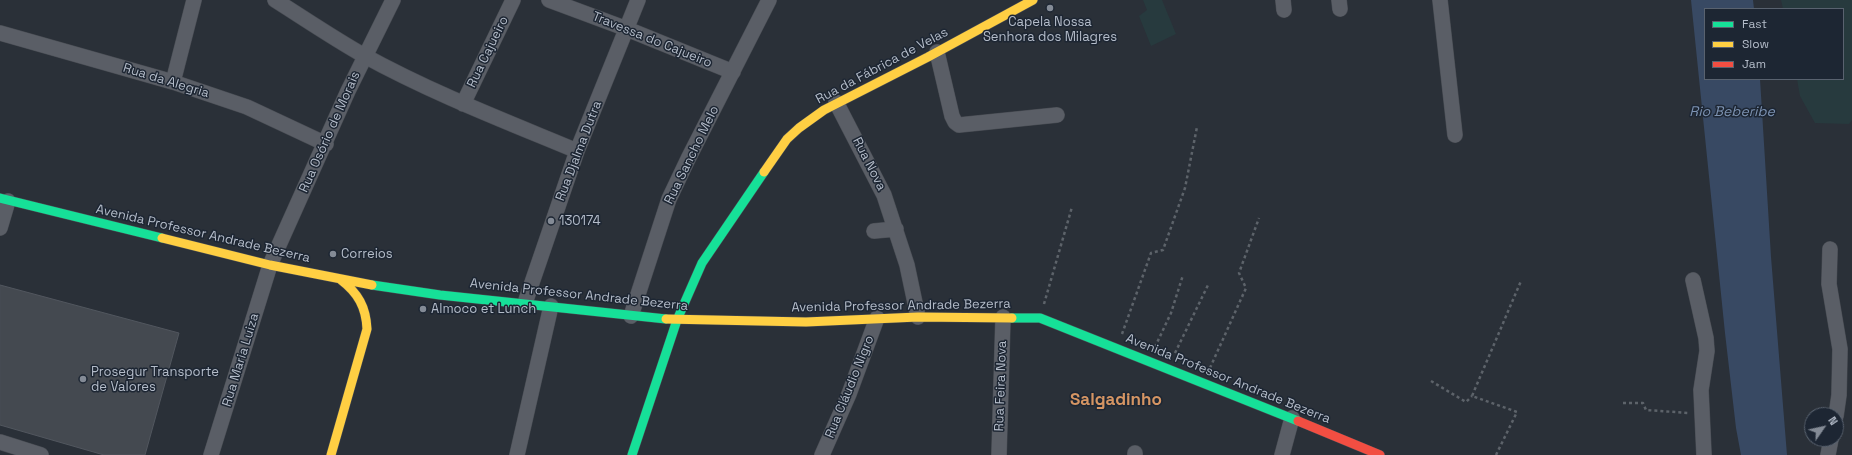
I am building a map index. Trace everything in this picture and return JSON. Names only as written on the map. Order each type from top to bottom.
[{"type":"street","points":[[173,82],[194,0]]},
{"type":"street","points":[[275,0],[313,25],[365,55],[463,104],[577,151]]},
{"type":"street","name":"Rua Osório de Morais","points":[[270,265],[365,55],[393,0]]},
{"type":"street","name":"Rua Cajueiro","points":[[463,104],[513,0]]},
{"type":"street","name":"Travessa do Cajueiro","points":[[549,0],[627,28],[733,72]]},
{"type":"street","name":"Rua Djalma Dutra","points":[[525,303],[577,151],[638,0]]},
{"type":"street","name":"Rua Sancho Melo","points":[[631,316],[669,199],[769,0]]},
{"type":"street","name":"Rua da Fábrica de Velas","points":[[632,455],[677,320],[702,263],[787,140],[801,125],[836,102],[936,52],[1033,0]]},
{"type":"street","points":[[1440,0],[1455,135]]},
{"type":"street","name":"Rua da Alegria","points":[[0,33],[173,82],[247,107],[326,144]]},
{"type":"street","points":[[936,52],[952,116],[955,122],[959,125],[1057,115]]},
{"type":"street","name":"Rua Nova","points":[[836,102],[884,195],[907,265],[918,316]]},
{"type":"street","points":[[0,228],[4,200]]},
{"type":"street","name":"Avenida Professor Andrade Bezerra","points":[[4,200],[270,265],[342,280],[440,294],[631,316],[677,320],[806,322],[918,316],[1040,318],[1117,348],[1148,362],[1168,368],[1380,455]]},
{"type":"street","points":[[874,231],[896,229]]},
{"type":"street","points":[[1830,250],[1829,284],[1840,349],[1837,407]]},
{"type":"street","name":"Rua Maria Luiza","points":[[211,455],[270,265]]},
{"type":"street","points":[[331,455],[367,329],[367,317],[364,305],[352,288],[342,280]]},
{"type":"street","points":[[1693,280],[1706,338],[1707,350],[1702,390],[1704,455]]},
{"type":"street","points":[[517,455],[551,306]]},
{"type":"street","name":"Rua Feira Nova","points":[[998,455],[1003,317]]},
{"type":"street","name":"Rua Cláudio Nigro","points":[[822,455],[849,394],[877,318]]},
{"type":"street","points":[[1282,455],[1292,418]]},
{"type":"street","points":[[0,442],[41,455]]},
{"type":"path","points":[[1117,348],[1151,254],[1163,250],[1166,243],[1185,188],[1197,127]]},
{"type":"path","points":[[1040,318],[1072,207]]},
{"type":"path","points":[[1204,383],[1246,288],[1239,273],[1259,218]]},
{"type":"path","points":[[1148,362],[1171,313],[1183,275]]},
{"type":"path","points":[[1431,381],[1466,402],[1472,396],[1522,281]]},
{"type":"path","points":[[1168,368],[1209,283]]},
{"type":"path","points":[[1472,396],[1516,412],[1496,455]]},
{"type":"path","points":[[1623,403],[1643,403],[1646,410],[1702,414]]},
{"type":"green space","points":[[1143,0],[1162,0],[1176,34],[1151,46],[1139,16],[1147,10]]},
{"type":"green space","points":[[1781,0],[1852,0],[1852,120],[1849,124],[1815,123],[1800,96],[1797,80],[1844,80],[1844,8],[1783,8]]},
{"type":"water","name":"Rio Beberibe","points":[[1691,0],[1753,0],[1754,8],[1704,8],[1704,80],[1760,80],[1771,257],[1787,455],[1741,455],[1736,428]]},
{"type":"building","name":"Prosegur Transporte de Valores","points":[[0,285],[179,333],[145,455],[104,455],[0,425]]},
{"type":"traffic: fast","points":[[632,455],[677,320],[702,263],[764,172]]},
{"type":"traffic: fast","points":[[0,198],[162,238]]},
{"type":"traffic: fast","points":[[372,285],[440,295],[666,319]]},
{"type":"traffic: fast","points":[[1012,318],[1040,318],[1298,421]]},
{"type":"traffic: slow","points":[[764,172],[787,139],[799,128],[824,110],[928,57],[1033,0]]},
{"type":"traffic: slow","points":[[162,238],[270,265],[372,285]]},
{"type":"traffic: slow","points":[[331,455],[367,329],[365,314],[360,301],[352,290],[341,280]]},
{"type":"traffic: slow","points":[[666,319],[806,322],[918,317],[1012,318]]},
{"type":"traffic: jam","points":[[1298,421],[1380,455]]},
{"type":"place","name":"Capela Nossa Senhora dos Milagres","points":[[1050,8]]},
{"type":"place","name":"130174","points":[[551,221]]},
{"type":"place","name":"Correios","points":[[333,254]]},
{"type":"place","name":"Almoco et Lunch","points":[[423,309]]},
{"type":"place","name":"Prosegur Transporte de Valores","points":[[83,379]]},
{"type":"district","name":"Salgadinho","points":[[1116,400]]}]
